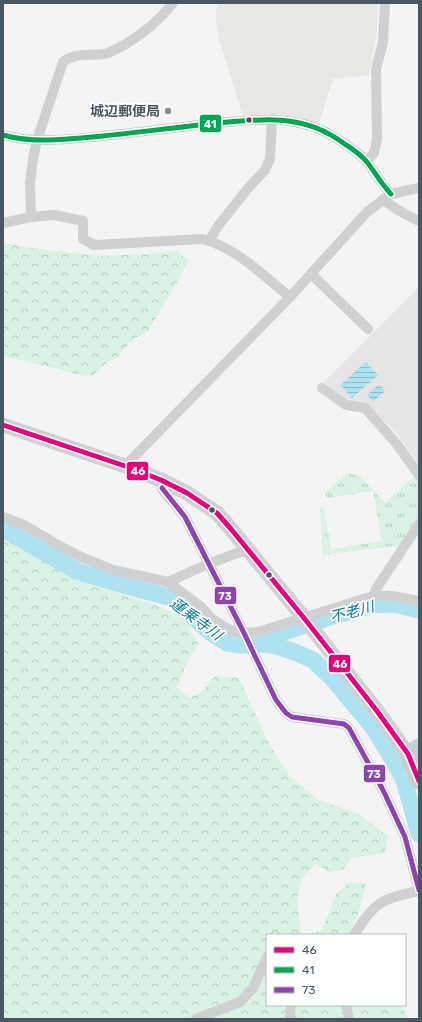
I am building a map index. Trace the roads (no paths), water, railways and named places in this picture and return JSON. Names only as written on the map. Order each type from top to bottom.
[{"type":"main road","points":[[3,425],[125,466],[161,480],[187,493],[217,514],[248,549],[377,711],[413,751],[419,781]]},
{"type":"street","points":[[31,217],[30,183],[33,159],[37,140],[63,62],[73,56],[106,54],[116,50],[151,27],[164,15],[172,3]]},
{"type":"street","points":[[366,162],[374,153],[377,139],[376,69],[383,42],[385,3]]},
{"type":"street","points":[[209,241],[218,226],[249,186],[265,170],[270,159],[272,119]]},
{"type":"street","points":[[3,135],[37,140],[70,139],[244,121],[272,119],[287,120],[310,126],[334,137],[352,149],[366,162],[384,187],[391,206],[419,221]]},
{"type":"street","points":[[125,466],[290,297],[367,212],[387,196],[419,188]]},
{"type":"street","points":[[3,223],[31,217],[54,215],[83,221],[83,239],[94,245],[202,239],[242,258],[290,297]]},
{"type":"street","points":[[311,274],[368,329]]},
{"type":"street","points":[[322,388],[346,405],[365,408],[396,443],[419,475]]},
{"type":"street","points":[[161,480],[162,489],[185,517],[276,700],[286,713],[292,717],[344,724],[349,728],[383,790],[405,837],[419,891],[394,896],[379,903],[367,914],[355,934]]},
{"type":"street","points":[[3,518],[26,526],[81,557],[113,570],[168,582],[200,606],[212,619],[230,630],[244,633],[258,632],[373,596],[392,596],[419,601]]},
{"type":"street","points":[[373,596],[376,589],[419,524]]},
{"type":"street","points":[[168,582],[208,564],[248,549]]},
{"type":"street","points":[[196,1019],[240,1002],[253,988],[266,959]]},
{"type":"street","points":[[291,1006],[290,1017],[292,1019]]},
{"type":"street","points":[[346,1006],[349,1019]]},
{"type":"water","points":[[366,362],[378,375],[352,398],[340,385]]},
{"type":"water","points":[[379,384],[385,391],[373,402],[367,395]]},
{"type":"waterway","name":"蓮乗寺川","points":[[3,529],[77,571],[172,598],[210,632],[227,643],[241,645],[266,644],[280,647],[313,660],[333,679],[372,726],[389,753],[404,780],[419,834]]},
{"type":"waterway","name":"不老川","points":[[266,644],[278,634],[373,605],[394,604],[419,610]]},
{"type":"place","name":"城辺郵便局","points":[[168,111]]}]
